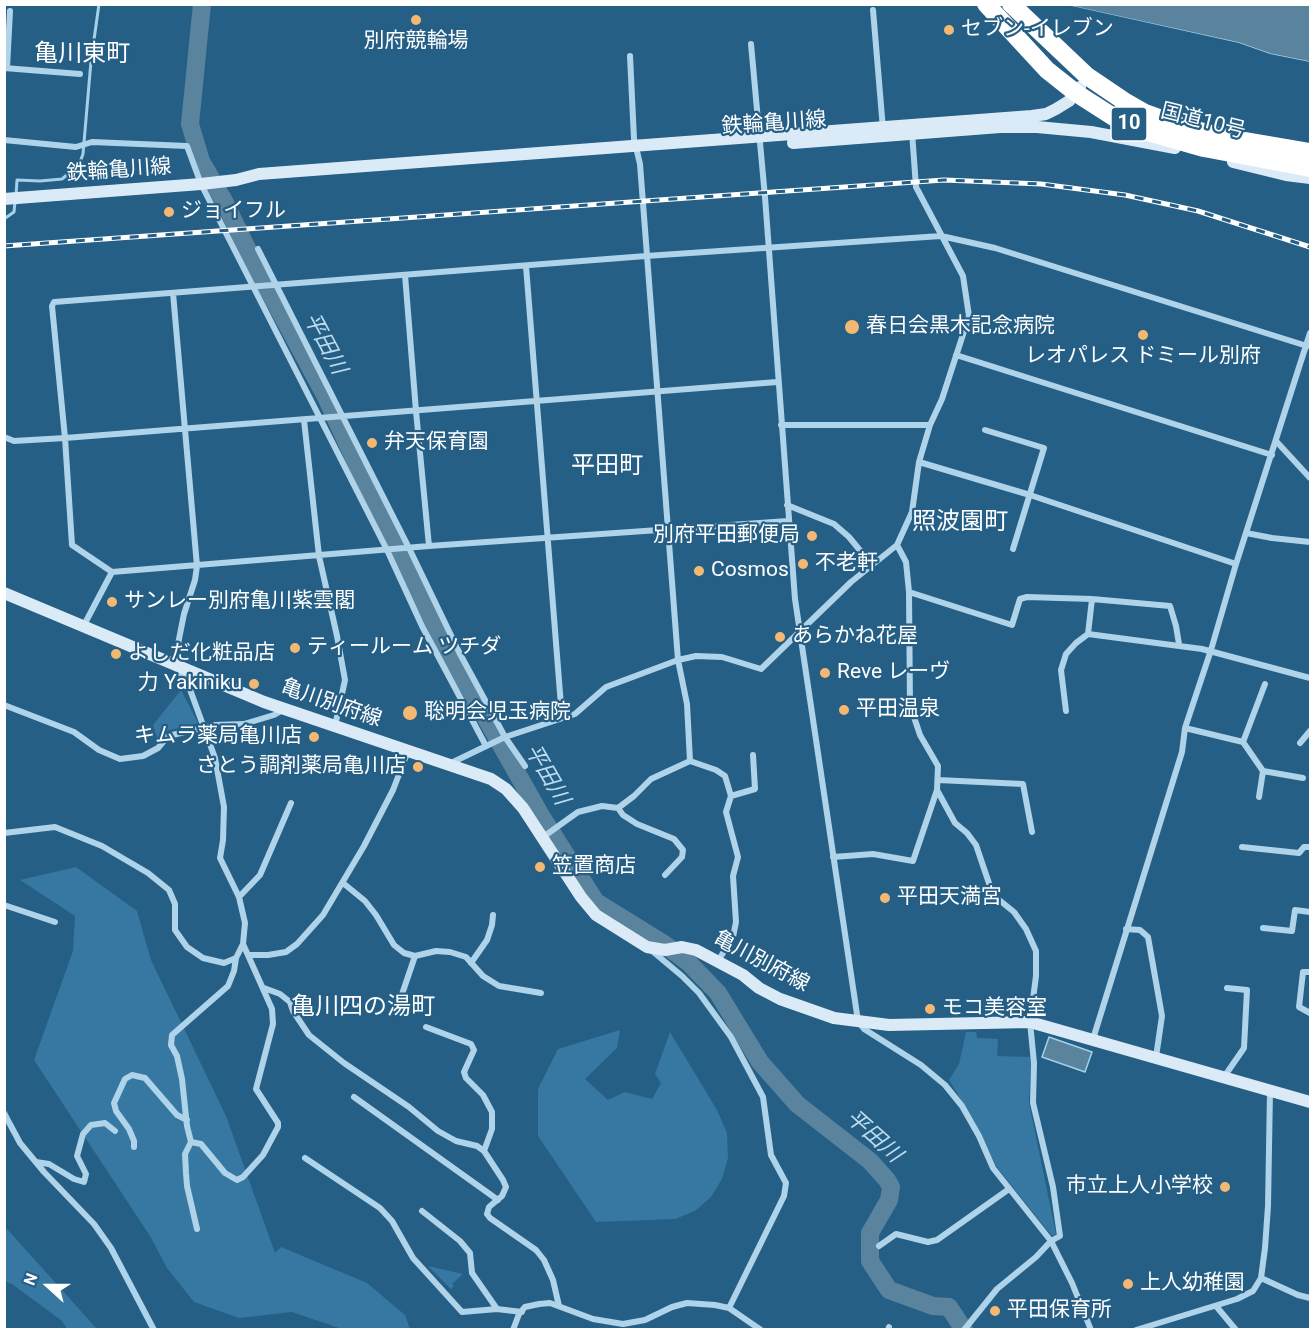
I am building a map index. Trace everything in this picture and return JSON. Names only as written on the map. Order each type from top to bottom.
[{"type":"highway","name":"国道10号","points":[[986,4],[1047,70],[1076,93],[1115,118],[1141,130],[1176,141],[1311,168]]},
{"type":"highway","name":"国道10号","points":[[1011,4],[1087,76],[1138,109],[1180,126],[1221,137],[1311,152]]},
{"type":"main road","name":"鉄輪亀川線","points":[[912,130],[1046,114],[1069,101],[1087,76]]},
{"type":"main road","name":"鉄輪亀川線","points":[[13,199],[236,180],[259,182],[759,141],[912,130],[1000,127],[1061,128],[1143,141],[1286,175],[1311,178]]},
{"type":"main road","name":"亀川別府線","points":[[4,593],[285,709],[491,779],[506,789],[545,835],[581,897],[596,915],[647,947],[665,950],[682,947],[696,950],[743,975],[759,988],[780,999],[834,1018],[889,1025],[1030,1022],[1311,1102]]},
{"type":"street","points":[[873,10],[883,132]]},
{"type":"street","points":[[10,11],[5,68],[81,74]]},
{"type":"street","points":[[751,44],[798,632],[858,1021],[864,1029],[921,1065],[945,1084],[962,1106],[993,1168],[1051,1241],[1091,1329]]},
{"type":"street","points":[[630,56],[678,660],[687,704],[690,761]]},
{"type":"street","points":[[450,764],[505,737],[575,714],[606,687],[678,660],[696,656],[722,657],[761,669],[798,632],[897,545],[912,512],[919,462],[930,425],[942,399],[969,316],[963,276],[916,188],[912,130]]},
{"type":"street","points":[[4,141],[76,147],[92,142],[187,146],[253,287],[387,550],[422,626],[489,745]]},
{"type":"street","points":[[788,521],[429,546],[112,572],[72,545],[65,438],[52,306],[54,302],[646,256],[941,236],[995,248],[1306,346]]},
{"type":"street","points":[[258,249],[410,548],[460,654],[505,737],[525,766]]},
{"type":"street","points":[[526,266],[562,718]]},
{"type":"street","points":[[405,276],[429,546]]},
{"type":"street","points":[[173,293],[197,566],[174,664],[188,684],[214,758],[224,807],[220,858],[239,897],[245,923],[243,944],[236,958],[228,986],[172,1035],[171,1045],[177,1056],[182,1079],[191,1142],[185,1154],[186,1180],[197,1229]]},
{"type":"street","points":[[1092,1039],[1182,752],[1185,728],[1311,333]]},
{"type":"street","points":[[956,355],[1272,454]]},
{"type":"street","points":[[4,437],[14,441],[65,438],[777,382]]},
{"type":"street","points":[[304,420],[319,556],[338,636],[345,680],[335,726]]},
{"type":"street","points":[[781,425],[930,425]]},
{"type":"street","points":[[985,430],[1044,448],[1013,549]]},
{"type":"street","points":[[1276,441],[1311,478]]},
{"type":"street","points":[[919,462],[1030,495],[1236,564]]},
{"type":"street","points":[[787,505],[834,524],[849,537],[872,565]]},
{"type":"street","points":[[1246,533],[1311,542]]},
{"type":"street","points":[[833,857],[873,854],[913,861],[937,790],[938,766],[920,735],[910,705],[909,592],[906,562],[897,545]]},
{"type":"street","points":[[83,627],[112,572]]},
{"type":"street","points":[[909,592],[1012,626],[1020,599],[1027,597],[1092,599],[1170,606],[1179,644]]},
{"type":"street","points":[[1088,634],[1092,599]]},
{"type":"street","points":[[1066,711],[1061,670],[1066,654],[1088,634],[1179,644],[1311,678]]},
{"type":"street","points":[[1243,742],[1265,684]]},
{"type":"street","points":[[4,705],[74,732],[99,750],[120,759],[143,756],[158,748],[168,736],[205,727],[244,724],[274,715],[285,709]]},
{"type":"street","points":[[1185,728],[1243,742],[1263,771],[1259,797]]},
{"type":"street","points":[[1300,743],[1311,731]]},
{"type":"street","points":[[249,954],[268,955],[286,952],[297,944],[323,915],[343,883],[393,790],[408,751]]},
{"type":"street","points":[[731,796],[755,789],[753,755]]},
{"type":"street","points":[[545,835],[578,812],[602,806],[618,808],[651,779],[690,761],[716,770],[725,776],[731,796],[726,812],[738,857],[733,876],[736,922],[733,937],[718,961]]},
{"type":"street","points":[[1263,771],[1303,778]]},
{"type":"street","points":[[938,780],[1023,784],[1032,832]]},
{"type":"street","points":[[937,790],[955,823],[976,845],[993,895],[1014,912],[1036,951],[1036,976],[1030,1022],[1034,1064],[1033,1103],[1053,1186],[1060,1236],[1051,1241],[1036,1257],[997,1289],[964,1329]]},
{"type":"street","points":[[239,897],[260,875],[291,803]]},
{"type":"street","points":[[618,808],[623,815],[637,824],[674,839],[682,850],[682,857],[665,875]]},
{"type":"street","points":[[4,833],[55,826],[102,846],[148,873],[170,890],[175,904],[176,930],[187,947],[204,958],[224,963],[236,958]]},
{"type":"street","points":[[1242,847],[1299,853],[1304,847],[1311,847]]},
{"type":"street","points":[[343,883],[365,900],[394,945],[404,953],[415,956],[436,951],[450,952],[465,957],[483,976],[499,986],[541,993]]},
{"type":"street","points":[[4,905],[55,922]]},
{"type":"street","points":[[1263,928],[1292,931],[1295,910],[1311,912]]},
{"type":"street","points":[[471,963],[487,940],[493,915]]},
{"type":"street","points":[[1126,929],[1140,930],[1148,937],[1162,1016],[1156,1057]]},
{"type":"street","points":[[191,1142],[201,1144],[225,1173],[237,1180],[243,1177],[262,1155],[278,1127],[278,1123],[256,1089],[273,1024],[272,1009],[243,944]]},
{"type":"street","points":[[647,947],[699,993],[730,1037],[763,1097],[771,1155],[786,1183],[784,1196],[729,1308]]},
{"type":"street","points":[[396,1012],[415,956]]},
{"type":"street","points":[[1311,972],[1303,972],[1299,1007],[1311,1013]]},
{"type":"street","points":[[264,988],[280,994],[290,1002],[309,1035],[344,1063],[409,1107],[438,1131],[456,1141],[477,1146],[484,1151],[506,1188],[502,1196],[489,1207],[487,1214],[536,1250],[544,1260],[553,1280],[559,1306]]},
{"type":"street","points":[[1223,1078],[1244,1048],[1247,990],[1227,988]]},
{"type":"street","points":[[426,1027],[471,1044],[474,1050],[464,1072],[466,1078],[483,1095],[492,1112],[492,1129],[484,1151]]},
{"type":"street","points":[[134,1147],[129,1129],[116,1111],[114,1103],[125,1080],[132,1075],[145,1078],[177,1115],[187,1120]]},
{"type":"street","points":[[1136,1329],[1237,1299],[1253,1291],[1261,1278],[1268,1206],[1270,1091]]},
{"type":"street","points":[[354,1097],[498,1200]]},
{"type":"street","points":[[4,1113],[20,1143],[94,1224],[111,1248],[154,1329]]},
{"type":"street","points":[[36,1162],[50,1164],[74,1179],[84,1182],[86,1174],[77,1156],[83,1134],[91,1125],[105,1123],[115,1131]]},
{"type":"street","points":[[304,1158],[380,1208],[392,1221],[412,1258],[462,1312],[522,1311]]},
{"type":"street","points":[[879,1246],[896,1234],[928,1242],[937,1240],[1009,1189]]},
{"type":"street","points":[[422,1211],[460,1240],[470,1253],[472,1273],[497,1310]]},
{"type":"street","points":[[1261,1278],[1311,1298]]},
{"type":"street","points":[[513,1329],[525,1307],[539,1304],[550,1303],[593,1319],[623,1324],[645,1320],[672,1307],[687,1303],[729,1308],[761,1329]]},
{"type":"street","points":[[1216,1306],[1236,1329]]},
{"type":"shaded area","points":[[1066,5],[1310,5],[1310,62],[1270,54],[1239,43]]},
{"type":"shaded area","points":[[181,690],[198,723],[166,731],[158,739],[153,725]]},
{"type":"shaded area","points":[[76,867],[137,911],[151,960],[226,1116],[275,1253],[281,1247],[367,1283],[405,1315],[410,1329],[342,1329],[292,1312],[239,1318],[194,1302],[167,1268],[150,1236],[34,1060],[73,951],[75,916],[20,880]]},
{"type":"shaded area","points":[[620,1030],[617,1048],[585,1079],[608,1100],[625,1092],[652,1099],[661,1083],[655,1074],[670,1032],[717,1110],[727,1133],[728,1158],[722,1179],[711,1197],[695,1211],[675,1219],[596,1222],[538,1136],[538,1089],[558,1049]]},
{"type":"shaded area","points":[[966,1032],[976,1032],[977,1038],[998,1039],[997,1056],[1031,1057],[1029,1103],[1056,1234],[1052,1236],[996,1166],[976,1124],[949,1080],[959,1064]]},
{"type":"shaded area","points":[[1049,1037],[1092,1052],[1085,1072],[1042,1057]]},
{"type":"shaded area","points":[[5,1228],[97,1329],[67,1329],[62,1321],[5,1281]]},
{"type":"shaded area","points":[[428,1266],[463,1274],[452,1284],[454,1286],[451,1289]]},
{"type":"pier","points":[[1063,4],[1239,43],[1270,54],[1310,62],[1310,65],[1269,57],[1238,46],[1065,7]]},
{"type":"waterway","points":[[16,195],[17,180],[62,179],[79,165],[83,154],[91,61],[99,4]]},
{"type":"waterway","name":"平田川","points":[[202,4],[190,124],[201,161],[325,395],[385,526],[451,656],[540,814],[596,902],[664,944],[688,962],[718,993],[760,1062],[797,1104],[870,1161],[887,1180],[891,1187],[889,1200],[870,1233],[870,1261],[889,1290],[933,1306],[949,1307],[964,1330]]},
{"type":"waterway","points":[[4,219],[14,212],[15,202]]},
{"type":"railway","points":[[4,246],[944,180],[1041,184],[1125,195],[1198,211],[1310,247]]},
{"type":"place","name":"別府競輪場","points":[[416,20]]},
{"type":"place","name":"セブン-イレブン","points":[[949,30]]},
{"type":"place","name":"ジョイフル","points":[[169,212]]},
{"type":"place","name":"春日会黒木記念病院","points":[[852,327]]},
{"type":"place","name":"レオパレス ドミール別府","points":[[1143,335]]},
{"type":"place","name":"弁天保育園","points":[[372,443]]},
{"type":"place","name":"別府平田郵便局","points":[[812,536]]},
{"type":"place","name":"不老軒","points":[[803,564]]},
{"type":"place","name":"Cosmos","points":[[699,571]]},
{"type":"place","name":"サンレー別府亀川紫雲閣","points":[[112,602]]},
{"type":"place","name":"あらかね花屋","points":[[780,637]]},
{"type":"place","name":"ティールーム ツチダ","points":[[295,648]]},
{"type":"place","name":"よしだ化粧品店","points":[[116,654]]},
{"type":"place","name":"Reve レーヴ","points":[[825,673]]},
{"type":"place","name":"力 Yakiniku","points":[[254,684]]},
{"type":"place","name":"平田温泉","points":[[844,710]]},
{"type":"place","name":"聡明会児玉病院","points":[[410,713]]},
{"type":"place","name":"キムラ薬局亀川店","points":[[314,737]]},
{"type":"place","name":"さとう調剤薬局亀川店","points":[[418,767]]},
{"type":"place","name":"笠置商店","points":[[540,867]]},
{"type":"place","name":"平田天満宮","points":[[885,898]]},
{"type":"place","name":"モコ美容室","points":[[930,1009]]},
{"type":"place","name":"市立上人小学校","points":[[1225,1187]]},
{"type":"place","name":"上人幼稚園","points":[[1128,1284]]},
{"type":"place","name":"平田保育所","points":[[995,1311]]},
{"type":"district","name":"亀川東町","points":[[82,55]]},
{"type":"district","name":"平田町","points":[[607,467]]},
{"type":"district","name":"照波園町","points":[[960,523]]},
{"type":"district","name":"亀川四の湯町","points":[[363,1008]]}]
